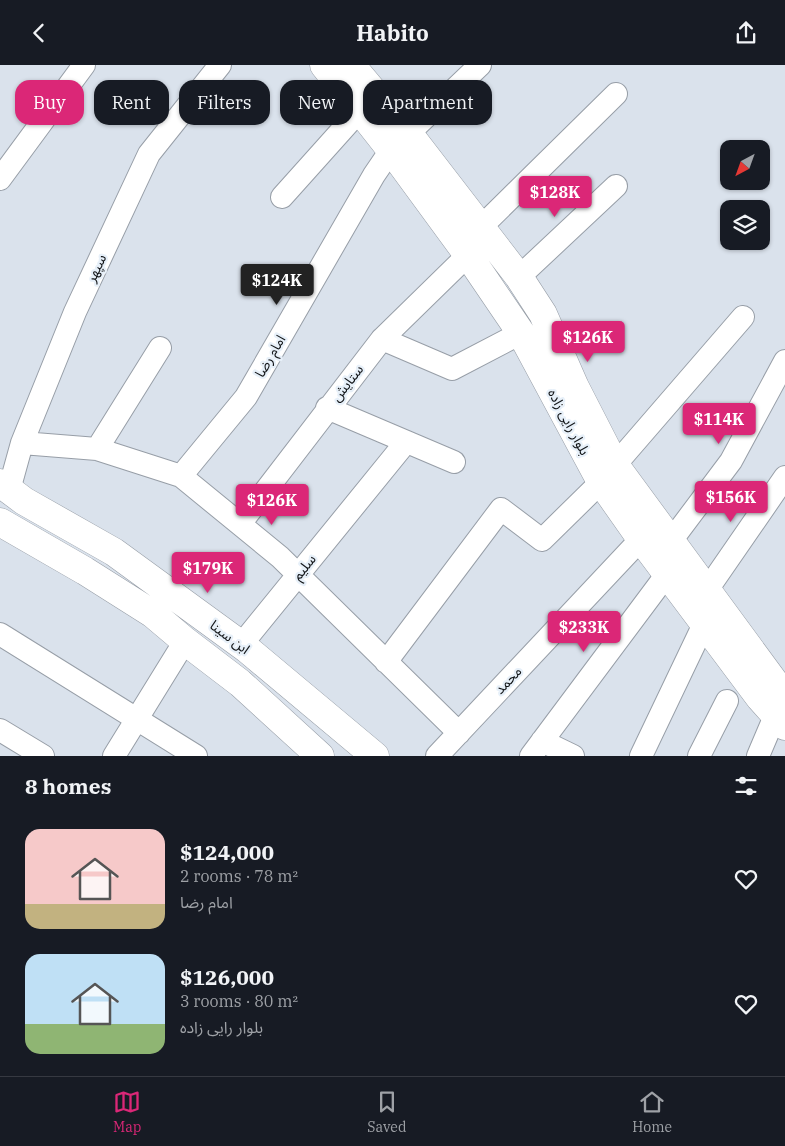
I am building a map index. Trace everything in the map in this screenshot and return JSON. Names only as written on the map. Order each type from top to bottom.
[{"type":"main road","name":"بلوار رایی زاده","points":[[324,65],[360,110],[400,142],[480,227],[519,277],[543,314],[565,391]]},
{"type":"main road","name":"بلوار رایی زاده","points":[[351,65],[468,255],[521,333],[565,391],[640,539],[668,573],[760,698],[781,697]]},
{"type":"main road","name":"بلوار رایی زاده","points":[[608,473],[671,541],[708,590],[781,697]]},
{"type":"main road","name":"ابن سینا","points":[[5,487],[24,501],[114,552],[241,645],[375,756]]},
{"type":"main road","points":[[1,527],[85,571],[153,614],[240,683],[320,756]]},
{"type":"street","points":[[0,179],[84,65]]},
{"type":"street","name":"سپهر","points":[[5,487],[75,312],[149,154],[220,65]]},
{"type":"street","name":"امام رضا","points":[[181,476],[246,397],[374,175],[400,142],[480,65]]},
{"type":"street","points":[[480,227],[616,94]]},
{"type":"street","points":[[282,197],[360,110]]},
{"type":"street","points":[[519,277],[616,186]]},
{"type":"street","name":"ستایش","points":[[240,523],[382,339],[468,255]]},
{"type":"street","points":[[386,662],[501,509],[542,540],[608,473],[743,317]]},
{"type":"street","points":[[382,339],[452,369],[521,333]]},
{"type":"street","points":[[98,449],[160,348]]},
{"type":"street","points":[[671,541],[731,461],[785,361]]},
{"type":"street","points":[[328,408],[454,463]]},
{"type":"street","name":"سلیم","points":[[241,645],[406,442]]},
{"type":"street","points":[[22,443],[98,449],[181,476],[240,523],[298,575],[459,733]]},
{"type":"street","points":[[708,590],[785,477]]},
{"type":"street","name":"محمد","points":[[437,756],[640,539]]},
{"type":"street","points":[[573,756],[536,748],[668,573]]},
{"type":"street","points":[[641,756],[704,624]]},
{"type":"street","points":[[0,634],[196,756]]},
{"type":"street","points":[[114,756],[185,641]]},
{"type":"street","points":[[758,756],[781,697]]},
{"type":"street","points":[[699,756],[727,701]]},
{"type":"street","points":[[0,731],[43,756]]}]
